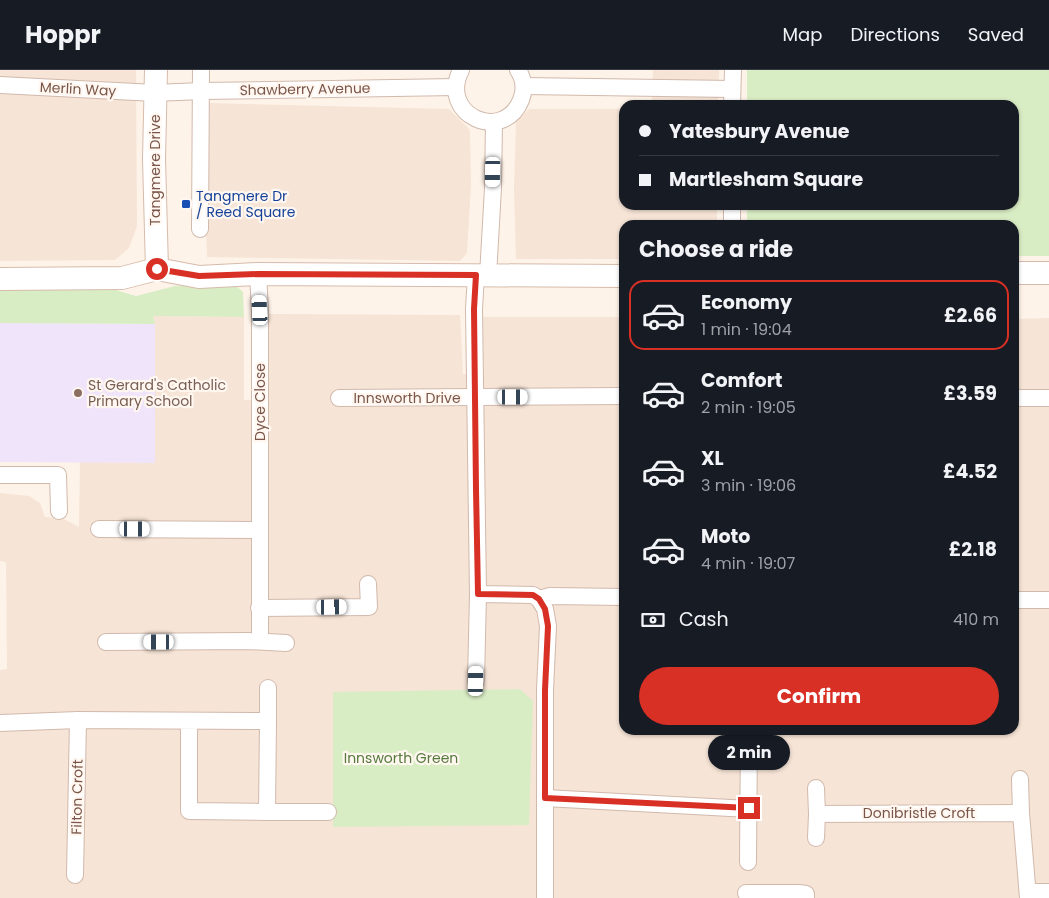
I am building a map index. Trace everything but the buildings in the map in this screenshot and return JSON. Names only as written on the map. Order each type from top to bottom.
[{"type":"street","name":"Tangmere Drive","points":[[156,70],[154,159],[157,269]]},
{"type":"street","points":[[200,230],[201,70]]},
{"type":"street","points":[[461,70],[457,77],[456,87],[457,99],[463,109],[472,117],[494,122],[504,119],[513,113],[519,105],[523,96],[524,86],[518,70]]},
{"type":"street","points":[[524,86],[732,97],[733,70]]},
{"type":"street","name":"Merlin Way","points":[[0,85],[155,93]]},
{"type":"street","name":"Shawberry Avenue","points":[[155,93],[456,87]]},
{"type":"street","name":"Innsworth Drive","points":[[476,681],[478,594],[474,309],[482,275],[493,188],[494,122]]},
{"type":"street","points":[[0,279],[122,278],[157,269],[199,276],[258,274],[619,276]]},
{"type":"street","points":[[1019,273],[1049,273]]},
{"type":"street","name":"Dyce Close","points":[[258,274],[260,310],[260,641]]},
{"type":"street","points":[[475,397],[619,396]]},
{"type":"street","name":"Innsworth Drive","points":[[339,398],[475,397]]},
{"type":"street","points":[[1019,398],[1049,398]]},
{"type":"street","points":[[0,475],[58,475],[59,511]]},
{"type":"street","points":[[99,529],[260,530]]},
{"type":"street","points":[[259,608],[369,606],[368,584]]},
{"type":"street","points":[[478,594],[533,595],[539,599],[545,609],[548,626],[545,690],[545,898]]},
{"type":"street","points":[[539,599],[550,596],[619,597]]},
{"type":"street","points":[[1019,600],[1049,600]]},
{"type":"street","points":[[106,642],[286,642]]},
{"type":"street","points":[[267,812],[268,688]]},
{"type":"street","points":[[0,723],[78,720],[268,721]]},
{"type":"street","name":"Filton Croft","points":[[75,874],[78,720]]},
{"type":"street","points":[[189,721],[189,812],[328,812]]},
{"type":"street","points":[[748,862],[749,735]]},
{"type":"street","points":[[1020,779],[1028,895],[1049,892]]},
{"type":"street","points":[[816,788],[816,838]]},
{"type":"street","points":[[545,798],[749,808]]},
{"type":"street","name":"Donibristle Croft","points":[[817,814],[1021,813]]},
{"type":"street","points":[[746,893],[806,894],[806,898]]},
{"type":"shaded area","points":[[0,70],[136,70],[137,226],[129,248],[115,260],[0,261]]},
{"type":"shaded area","points":[[653,70],[719,70],[718,100],[652,100]]},
{"type":"shaded area","points":[[208,103],[449,109],[470,130],[471,184],[467,253],[460,261],[207,257],[205,196]]},
{"type":"shaded area","points":[[529,109],[619,109],[619,210],[717,210],[717,220],[619,220],[619,259],[516,259],[514,189],[516,122]]},
{"type":"shaded area","points":[[268,314],[460,315],[463,374],[484,374],[483,317],[619,317],[619,735],[1019,735],[1019,319],[1049,318],[1049,898],[0,898],[0,670],[7,669],[6,562],[0,561],[0,493],[29,496],[40,503],[45,517],[64,519],[79,527],[80,462],[155,463],[155,324],[153,316],[244,317],[244,400],[268,400]]},
{"type":"shaded area","name":"St Gerard's Catholic Primary School","points":[[0,323],[155,324],[155,463],[0,462]]},
{"type":"green space","points":[[747,70],[1049,70],[1049,256],[1019,256],[1019,220],[747,220],[747,210],[1019,210],[1019,100],[747,100]]},
{"type":"green space","points":[[233,283],[243,292],[244,317],[153,316],[155,324],[0,323],[0,290],[62,289],[99,285],[136,296],[175,286]]},
{"type":"green space","name":"Innsworth Green","points":[[520,689],[533,701],[529,825],[333,827],[333,692]]},
{"type":"place","name":"Tangmere Dr / Reed Square","points":[[186,204]]},
{"type":"place","name":"St Gerard's Catholic Primary School","points":[[78,393]]},
{"type":"route","points":[[157,269],[199,276],[258,274],[476,275],[474,309],[478,594],[533,595],[539,599],[545,609],[548,626],[545,690],[545,798],[749,808]]}]
